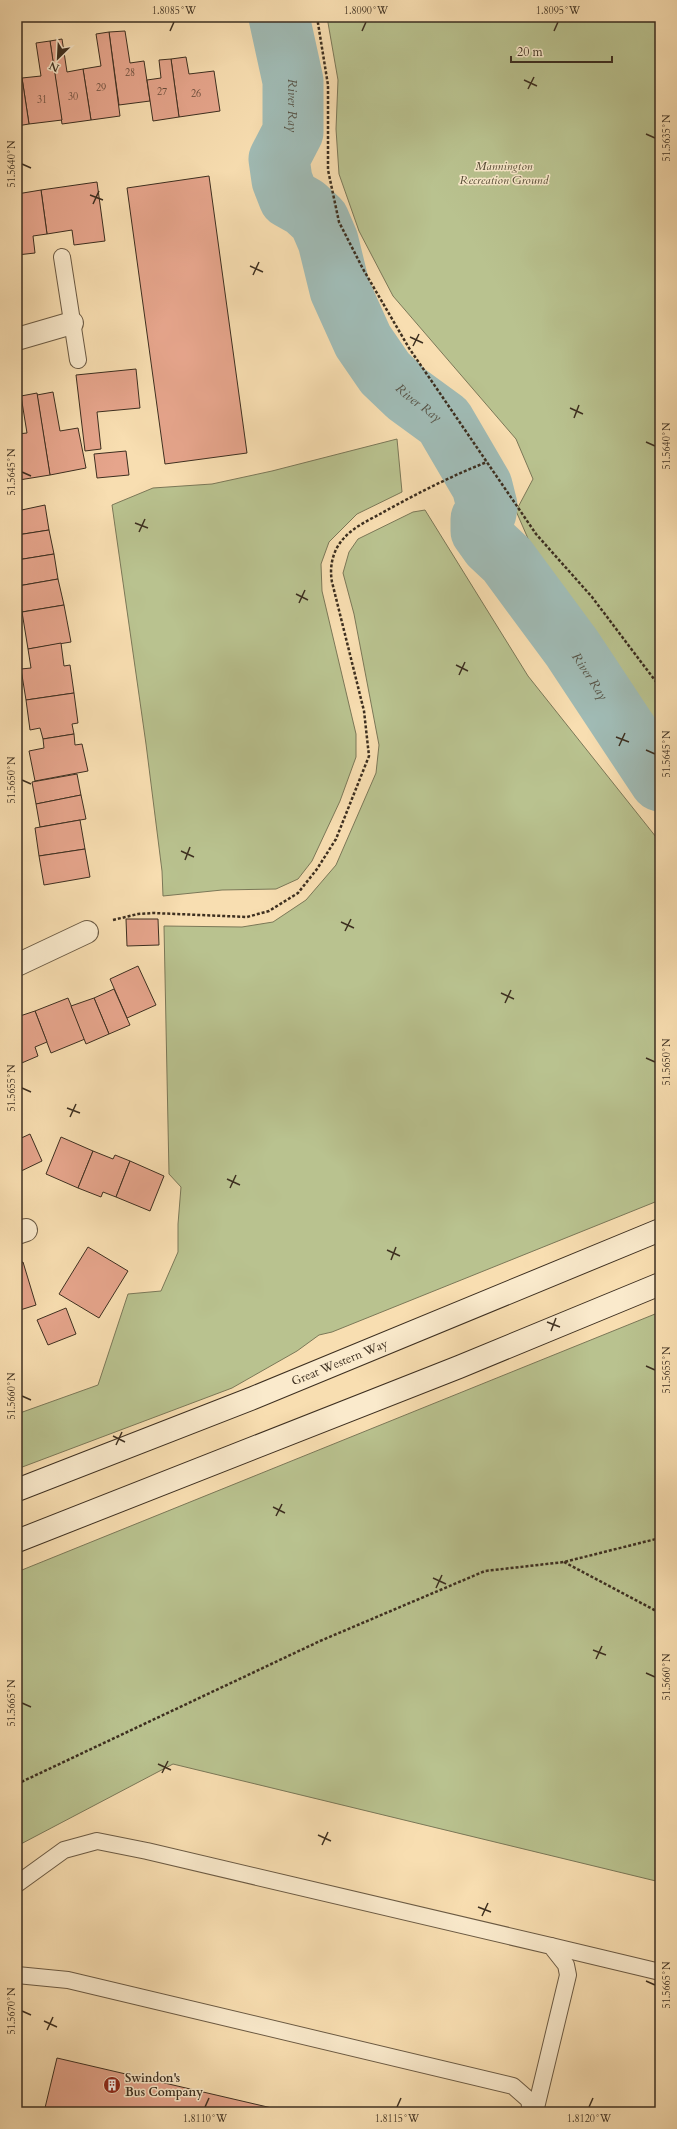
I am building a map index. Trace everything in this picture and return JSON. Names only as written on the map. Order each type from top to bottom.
[{"type":"main road","points":[[17,339],[72,323]]},
{"type":"main road","points":[[17,964],[87,932]]},
{"type":"main road","name":"Great Western Way","points":[[17,1490],[268,1392],[660,1230]]},
{"type":"main road","points":[[17,1541],[459,1367],[660,1284]]},
{"type":"lane","points":[[62,257],[78,360]]},
{"type":"lane","points":[[17,1884],[64,1850],[97,1841],[147,1851],[660,1972]]},
{"type":"lane","points":[[535,2112],[568,1975],[566,1965],[551,1946]]},
{"type":"lane","points":[[17,1975],[68,1980],[513,2086],[529,2100],[530,2112]]},
{"type":"path","points":[[317,17],[328,85],[328,170],[339,222],[363,269],[392,321],[536,534],[592,597],[660,687]]},
{"type":"path","points":[[87,932],[122,917],[138,914],[247,917],[270,911],[298,893],[317,869],[336,839],[369,756],[368,733],[364,711],[330,569],[335,551],[345,537],[365,522],[476,466],[487,462]]},
{"type":"path","points":[[17,1784],[320,1641],[485,1571],[564,1562],[660,1538]]},
{"type":"path","points":[[564,1562],[660,1613]]},
{"type":"green space","name":"Mannington Recreation Ground","points":[[327,17],[660,17],[660,727],[533,550],[516,511],[533,479],[516,439],[393,296],[359,231],[339,174],[336,129],[338,80]]},
{"type":"green space","points":[[397,439],[402,492],[357,514],[329,542],[321,564],[322,591],[356,734],[356,757],[340,801],[312,861],[298,879],[276,889],[222,890],[163,896],[162,871],[146,744],[112,505],[153,488],[212,484],[272,471]]},
{"type":"green space","points":[[425,510],[528,676],[660,842],[660,1200],[332,1332],[319,1335],[297,1351],[232,1388],[17,1469],[17,1414],[98,1385],[128,1294],[161,1291],[178,1252],[178,1224],[181,1187],[169,1174],[164,926],[242,927],[273,922],[306,900],[336,865],[376,773],[379,745],[354,614],[343,573],[349,552],[358,539],[413,512]]},
{"type":"green space","points":[[660,1312],[660,1882],[173,1764],[17,1846],[17,1572]]},
{"type":"building","points":[[125,31],[130,63],[144,61],[150,101],[119,105],[109,32]]},
{"type":"building","points":[[109,32],[120,116],[91,120],[83,69],[101,66],[96,34]]},
{"type":"building","points":[[62,39],[67,72],[83,69],[91,120],[62,124],[50,41]]},
{"type":"building","points":[[50,41],[62,120],[29,124],[22,78],[41,76],[36,43]]},
{"type":"building","points":[[186,57],[189,74],[214,71],[220,111],[179,117],[171,59]]},
{"type":"building","points":[[171,59],[179,117],[153,121],[147,80],[161,78],[159,60]]},
{"type":"building","points":[[22,78],[29,124],[17,126],[17,79]]},
{"type":"building","points":[[209,176],[247,453],[165,464],[127,188]]},
{"type":"building","points":[[97,182],[105,241],[74,245],[72,230],[47,234],[41,190]]},
{"type":"building","points":[[41,190],[47,234],[33,236],[35,253],[17,255],[17,194]]},
{"type":"building","points":[[136,369],[140,408],[97,412],[101,449],[85,451],[76,375]]},
{"type":"building","points":[[53,392],[60,431],[78,428],[86,468],[50,475],[37,395]]},
{"type":"building","points":[[37,393],[50,475],[19,480],[17,434],[27,433],[21,396]]},
{"type":"building","points":[[126,451],[129,475],[97,478],[94,454]]},
{"type":"building","points":[[45,505],[49,530],[17,535],[17,511]]},
{"type":"building","points":[[49,530],[54,554],[17,560],[17,535]]},
{"type":"building","points":[[54,554],[58,579],[18,586],[17,560]]},
{"type":"building","points":[[58,579],[64,605],[22,612],[18,586]]},
{"type":"building","points":[[64,605],[71,642],[28,649],[22,612]]},
{"type":"building","points":[[61,643],[64,666],[70,665],[74,693],[26,700],[21,669],[31,668],[28,649]]},
{"type":"building","points":[[74,693],[78,723],[72,724],[74,734],[43,739],[40,728],[30,730],[26,700]]},
{"type":"building","points":[[74,734],[75,745],[82,744],[88,771],[35,781],[29,751],[44,748],[43,739]]},
{"type":"building","points":[[77,774],[81,795],[36,804],[32,782]]},
{"type":"building","points":[[81,795],[86,819],[40,827],[36,804]]},
{"type":"building","points":[[80,820],[85,849],[39,856],[35,828]]},
{"type":"building","points":[[85,849],[90,877],[44,885],[39,856]]},
{"type":"building","points":[[126,919],[158,919],[159,945],[127,946]]},
{"type":"building","points":[[138,966],[156,1005],[127,1018],[110,979]]},
{"type":"building","points":[[114,989],[130,1025],[109,1034],[94,998]]},
{"type":"building","points":[[68,998],[85,1039],[51,1053],[35,1011]]},
{"type":"building","points":[[94,998],[109,1034],[86,1044],[71,1006]]},
{"type":"building","points":[[35,1011],[47,1042],[35,1047],[38,1056],[17,1065],[17,1017]]},
{"type":"building","points":[[30,1134],[42,1161],[17,1173],[17,1140]]},
{"type":"building","points":[[61,1137],[93,1151],[78,1188],[46,1174]]},
{"type":"building","points":[[93,1151],[113,1159],[115,1155],[130,1161],[116,1197],[103,1192],[101,1197],[78,1188]]},
{"type":"building","points":[[130,1161],[164,1176],[150,1211],[116,1197]]},
{"type":"building","points":[[88,1247],[128,1271],[99,1318],[59,1294]]},
{"type":"building","points":[[23,1262],[36,1305],[17,1311],[17,1264]]},
{"type":"building","points":[[66,1308],[76,1334],[48,1345],[37,1320]]},
{"type":"building","name":"Swindon's Bus Company","points":[[57,2058],[289,2112],[44,2112]]},
{"type":"waterway","name":"River Ray","points":[[279,17],[293,81],[293,132],[279,159],[282,180],[289,198],[305,207],[319,220],[328,241],[340,290],[363,341],[385,373],[407,394],[444,421],[482,486],[487,506],[486,513],[481,519],[481,531],[491,545],[507,560],[572,648],[660,781]]},
{"type":"place","name":"Swindon's Bus Company","points":[[112,2085]]}]
